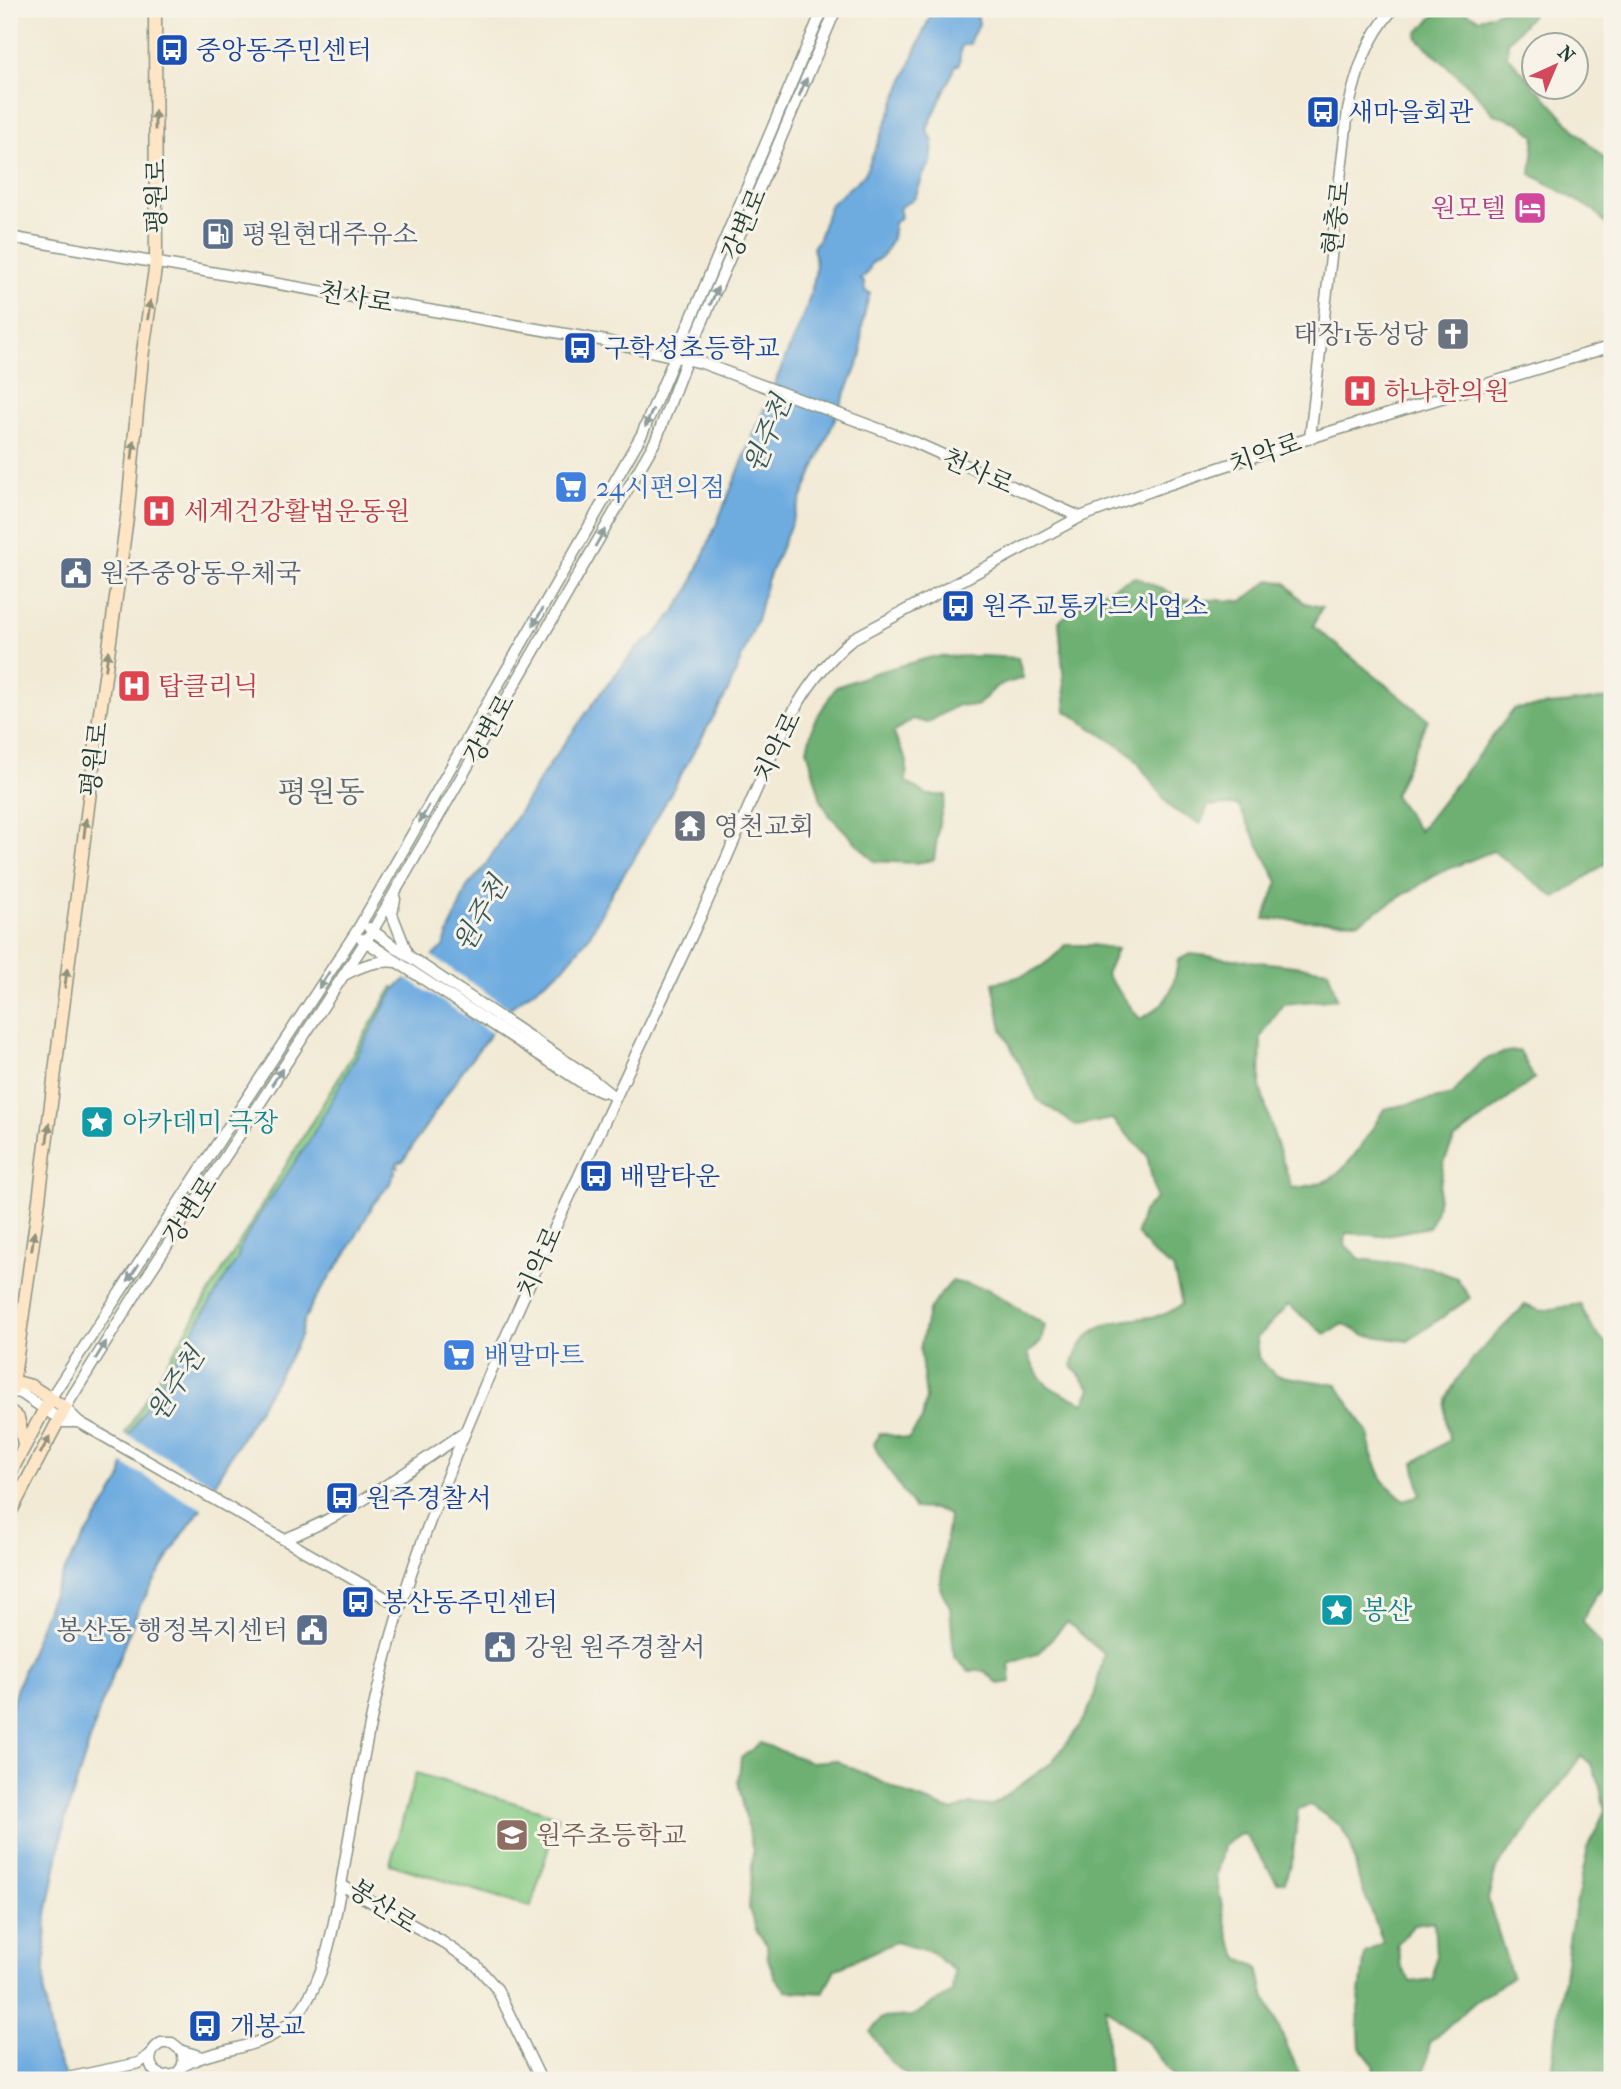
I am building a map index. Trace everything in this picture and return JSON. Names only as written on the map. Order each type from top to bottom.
[{"type":"main road","name":"평원로","points":[[11,1386],[39,1200],[97,727],[127,518],[142,358],[156,262],[155,9]]},
{"type":"main road","points":[[9,1515],[62,1413],[47,1404],[31,1386],[11,1386]]},
{"type":"main road","points":[[9,1475],[47,1404]]},
{"type":"main road","points":[[9,1410],[19,1418],[24,1444]]},
{"type":"street","name":"강변로","points":[[47,1404],[361,923],[642,434],[823,9]]},
{"type":"street","name":"강변로","points":[[62,1413],[142,1284],[373,930],[656,440],[687,358],[836,9]]},
{"type":"street","name":"현충로","points":[[1310,438],[1348,110],[1359,64],[1382,21],[1393,9]]},
{"type":"street","name":"천사로","points":[[9,237],[592,338],[687,358],[914,442],[1080,517]]},
{"type":"street","name":"치악로","points":[[400,1606],[464,1433],[546,1244],[710,896],[788,718],[833,655],[864,632],[1080,517],[1310,438],[1612,346]]},
{"type":"street","points":[[393,950],[392,914],[397,889]]},
{"type":"street","points":[[361,923],[373,930],[405,959],[545,1053],[588,1076],[614,1097]]},
{"type":"street","points":[[354,933],[366,941],[393,950]]},
{"type":"street","points":[[344,975],[393,950]]},
{"type":"street","points":[[62,1413],[64,1422],[79,1422],[400,1606]]},
{"type":"street","points":[[285,1539],[320,1526],[464,1433]]},
{"type":"street","name":"봉산로","points":[[400,1606],[371,1721],[341,1885],[441,1941],[476,1965],[497,1989],[541,2080]]},
{"type":"street","points":[[139,2063],[152,2068],[164,2078],[180,2073],[200,2056],[264,2040],[281,2032],[310,1996],[332,1934],[341,1885]]},
{"type":"street","points":[[58,2080],[139,2063],[156,2046],[167,2042],[200,2056]]},
{"type":"street","points":[[180,2073],[184,2058],[182,2050]]},
{"type":"street","points":[[150,2054],[152,2068]]},
{"type":"green space","points":[[1441,9],[1461,9],[1479,19],[1505,9],[1537,9],[1508,42],[1507,56],[1520,70],[1520,102],[1550,102],[1612,166],[1612,231],[1595,211],[1531,174],[1535,136],[1520,123],[1493,114],[1474,91],[1418,39],[1417,33]]},
{"type":"green space","points":[[1135,577],[1184,599],[1242,601],[1270,580],[1286,583],[1304,603],[1322,607],[1313,626],[1428,719],[1394,795],[1419,831],[1514,709],[1611,698],[1612,859],[1556,898],[1493,851],[1441,872],[1359,922],[1264,919],[1278,882],[1238,805],[1208,806],[1201,824],[1172,809],[1131,754],[1066,711],[1059,621],[1093,596]]},
{"type":"green space","points":[[932,657],[1018,658],[1023,678],[997,686],[977,706],[958,705],[927,723],[913,719],[893,733],[907,761],[906,782],[928,795],[946,795],[934,860],[914,863],[874,861],[830,816],[821,800],[807,749],[814,722],[836,687]]},
{"type":"green space","points":[[1065,945],[1117,949],[1106,974],[1140,1019],[1150,1014],[1168,996],[1178,960],[1191,954],[1328,970],[1337,999],[1283,1004],[1261,1037],[1260,1086],[1292,1188],[1316,1184],[1337,1174],[1360,1147],[1384,1109],[1453,1095],[1466,1077],[1489,1058],[1520,1051],[1534,1079],[1454,1140],[1444,1162],[1435,1214],[1429,1227],[1381,1236],[1346,1233],[1345,1245],[1360,1259],[1428,1267],[1457,1278],[1470,1298],[1408,1341],[1365,1335],[1343,1324],[1325,1334],[1288,1305],[1257,1338],[1258,1358],[1275,1375],[1337,1385],[1369,1434],[1371,1453],[1383,1481],[1404,1500],[1421,1495],[1414,1463],[1449,1440],[1445,1406],[1459,1377],[1525,1305],[1541,1311],[1580,1304],[1597,1334],[1612,1348],[1612,1582],[1597,1593],[1583,1621],[1612,1660],[1612,2080],[1550,2080],[1570,1933],[1588,1848],[1605,1810],[1598,1779],[1590,1763],[1581,1756],[1496,1868],[1488,1899],[1512,1977],[1475,2002],[1430,2042],[1423,2080],[1375,2080],[1373,2064],[1360,2048],[1358,2010],[1365,1953],[1383,1942],[1359,1880],[1351,1845],[1341,1826],[1310,1805],[1298,1809],[1293,1855],[1285,1882],[1277,1882],[1245,1834],[1223,1846],[1216,1877],[1228,1935],[1239,1958],[1258,1967],[1263,1991],[1302,2080],[1176,2080],[1147,2042],[1105,2007],[1109,2080],[913,2080],[890,2061],[870,2032],[882,2018],[912,2016],[952,1992],[954,1971],[931,1952],[895,1942],[835,1969],[823,1993],[786,1991],[775,1977],[768,1959],[767,1945],[757,1932],[749,1909],[753,1851],[738,1782],[741,1758],[760,1743],[811,1762],[835,1760],[909,1795],[953,1811],[971,1804],[991,1806],[1051,1763],[1079,1727],[1093,1701],[1104,1654],[1067,1622],[1038,1653],[1009,1664],[1011,1682],[998,1684],[985,1671],[969,1671],[954,1657],[950,1607],[940,1588],[949,1515],[934,1509],[914,1508],[874,1444],[880,1433],[908,1439],[922,1420],[926,1398],[920,1349],[928,1312],[952,1281],[987,1289],[1045,1325],[1041,1341],[1028,1354],[1033,1366],[1049,1386],[1084,1403],[1091,1389],[1072,1366],[1086,1338],[1107,1325],[1162,1315],[1182,1304],[1173,1268],[1152,1253],[1137,1233],[1143,1212],[1156,1198],[1147,1155],[1112,1119],[1077,1126],[1038,1100],[1002,1029],[993,983],[1033,971]],"holes":[[[1434,1921],[1436,1955],[1433,1979],[1411,1982],[1401,1967],[1397,1944],[1415,1924]]]},
{"type":"green space","points":[[393,987],[396,988],[308,1143],[240,1248],[238,1258],[129,1435],[125,1433]]},
{"type":"green space","points":[[416,1773],[558,1816],[531,1907],[390,1864]]},
{"type":"water","name":"원주천","points":[[933,9],[980,9],[977,13],[979,24],[970,44],[961,46],[959,65],[956,65],[927,129],[933,142],[931,163],[924,173],[915,198],[899,208],[901,217],[894,223],[892,238],[884,255],[871,264],[868,273],[860,279],[864,282],[865,291],[870,293],[861,338],[862,354],[767,581],[757,620],[728,691],[633,860],[613,890],[589,937],[563,968],[510,1008],[460,1074],[403,1161],[397,1163],[398,1167],[395,1167],[389,1185],[374,1203],[348,1251],[313,1302],[288,1360],[206,1502],[179,1540],[139,1607],[101,1705],[65,1820],[47,1914],[44,1993],[54,2051],[67,2080],[9,2080],[9,1716],[49,1603],[68,1564],[121,1480],[129,1435],[238,1258],[240,1248],[258,1217],[308,1143],[386,1003],[396,988],[443,947],[467,887],[483,869],[551,762],[603,690],[636,649],[655,635],[689,590],[807,306],[815,270],[813,248],[830,205],[865,174]]},
{"type":"pier","points":[[429,954],[512,1010],[493,1034],[404,977]]},
{"type":"pier","points":[[126,1434],[219,1487],[204,1510],[121,1463]]},
{"type":"place","name":"중앙동주민센터","points":[[172,50]]},
{"type":"place","name":"새마을회관","points":[[1323,112]]},
{"type":"place","name":"원모텔","points":[[1530,208]]},
{"type":"place","name":"평원현대주유소","points":[[218,234]]},
{"type":"place","name":"태장1동성당","points":[[1453,334]]},
{"type":"place","name":"구학성초등학교","points":[[580,348]]},
{"type":"place","name":"하나한의원","points":[[1360,391]]},
{"type":"place","name":"24시편의점","points":[[571,487]]},
{"type":"place","name":"세계건강활법운동원","points":[[159,511]]},
{"type":"place","name":"원주중앙동우체국","points":[[76,573]]},
{"type":"place","name":"원주교통카드사업소","points":[[958,606]]},
{"type":"place","name":"탑클리닉","points":[[134,686]]},
{"type":"place","name":"영천교회","points":[[690,826]]},
{"type":"place","name":"아카데미 극장","points":[[97,1122]]},
{"type":"place","name":"배말타운","points":[[596,1176]]},
{"type":"place","name":"배말마트","points":[[459,1355]]},
{"type":"place","name":"원주경찰서","points":[[342,1498]]},
{"type":"place","name":"봉산동주민센터","points":[[358,1602]]},
{"type":"place","name":"봉산","points":[[1337,1610]]},
{"type":"place","name":"봉산동 행정복지센터","points":[[312,1630]]},
{"type":"place","name":"강원 원주경찰서","points":[[500,1647]]},
{"type":"place","name":"원주초등학교","points":[[512,1835]]},
{"type":"place","name":"개봉교","points":[[205,2026]]},
{"type":"district","name":"평원동","points":[[321,792]]}]
